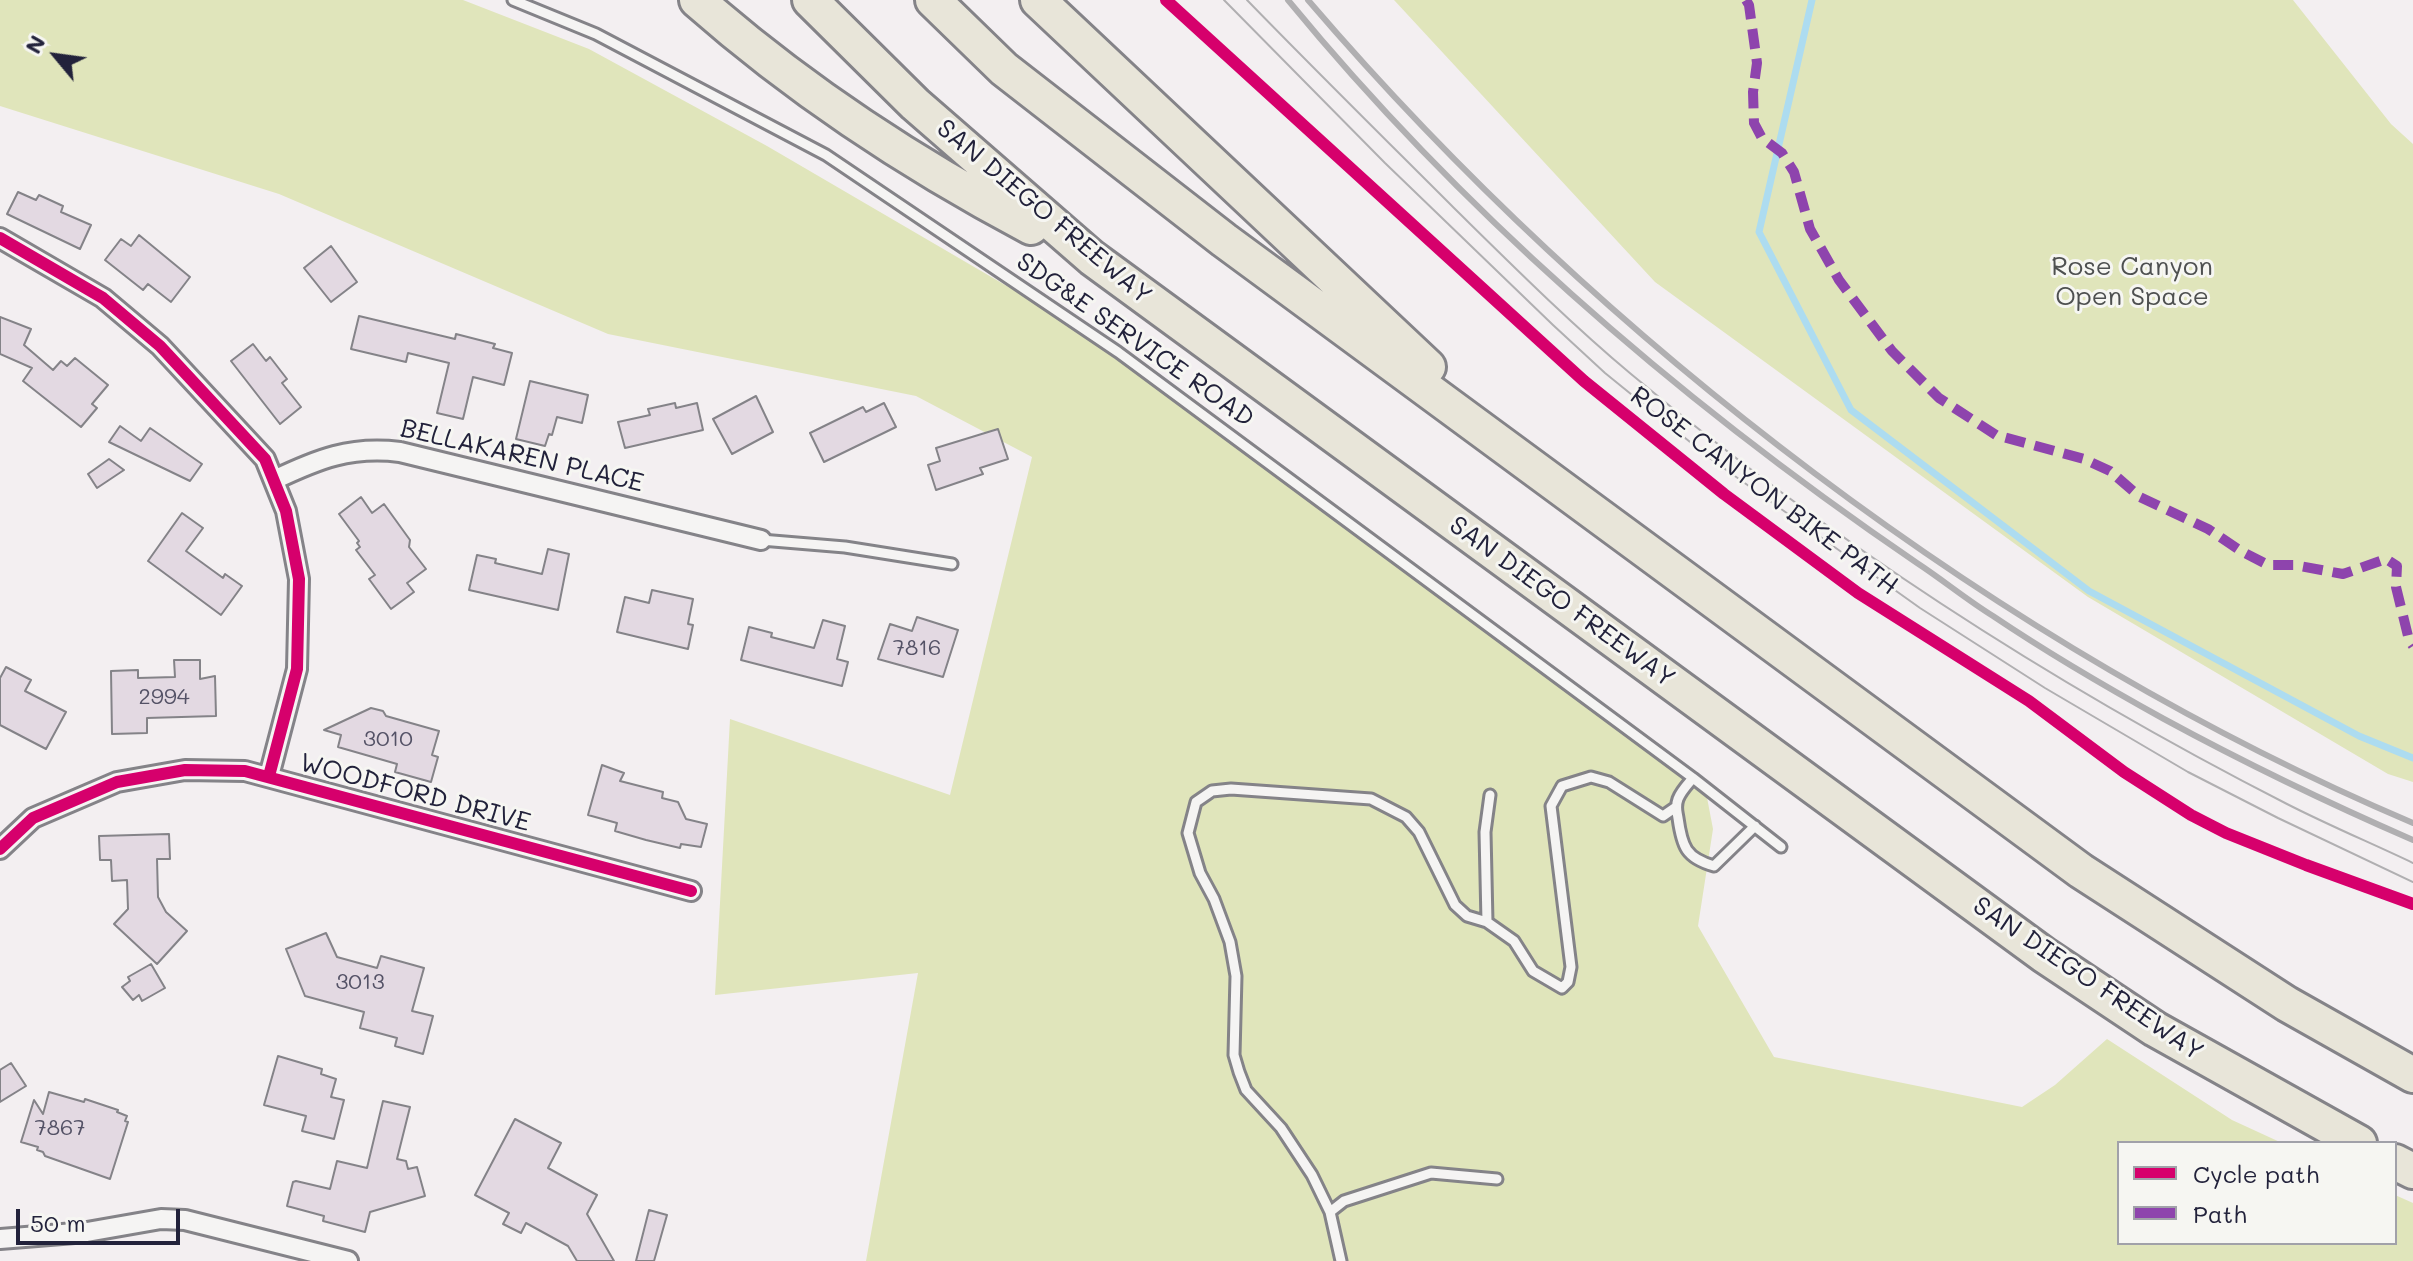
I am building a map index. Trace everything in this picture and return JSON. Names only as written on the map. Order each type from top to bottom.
[{"type":"highway","points":[[697,0],[838,112],[1007,214],[1092,258]]},
{"type":"highway","name":"SAN DIEGO FREEWAY","points":[[810,0],[915,104],[1092,258],[2044,955],[2155,1029],[2355,1141]]},
{"type":"highway","points":[[933,0],[1004,69],[1211,231],[2081,871],[2287,1004],[2413,1075]]},
{"type":"highway","points":[[1038,0],[1407,350],[1730,615]]},
{"type":"street","points":[[0,238],[103,298],[160,346],[265,459],[286,511],[299,579],[297,669],[269,776]]},
{"type":"street","name":"BELLAKAREN PLACE","points":[[274,480],[314,460],[370,448],[400,452],[761,540]]},
{"type":"street","name":"WOODFORD DRIVE","points":[[0,849],[33,818],[117,782],[185,770],[245,771],[691,891]]},
{"type":"street","points":[[0,1239],[87,1232],[161,1219],[185,1220],[348,1261]]},
{"type":"lane","name":"SDG&E SERVICE ROAD","points":[[513,0],[596,34],[826,155],[1118,352],[1693,778],[1781,847]]},
{"type":"lane","points":[[761,540],[845,547],[952,564]]},
{"type":"lane","points":[[1341,1261],[1330,1212],[1312,1175],[1281,1128],[1246,1090],[1239,1072],[1234,1055],[1236,976],[1230,942],[1214,899],[1200,873],[1188,833],[1196,802],[1212,791],[1231,789],[1371,799],[1406,817],[1419,832],[1455,905],[1467,916],[1487,922],[1514,941],[1533,971],[1562,988],[1568,982],[1571,967],[1551,806],[1562,786],[1591,777],[1609,782],[1663,816],[1676,807]]},
{"type":"lane","points":[[1693,778],[1679,796],[1676,807],[1685,850],[1697,861],[1714,866],[1755,826]]},
{"type":"lane","points":[[1487,922],[1485,832],[1490,795]]},
{"type":"lane","points":[[1330,1212],[1344,1201],[1431,1173],[1497,1179]]},
{"type":"green space","points":[[0,0],[463,0],[589,49],[767,146],[1065,320],[1705,787],[1713,829],[1698,926],[1774,1057],[2022,1107],[2055,1085],[2107,1039],[2232,1120],[2278,1141],[2117,1141],[2117,1245],[2397,1245],[2397,1196],[2413,1203],[2413,1261],[866,1261],[918,973],[715,995],[730,719],[950,795],[1032,457],[916,396],[608,334],[279,194],[0,106]]},
{"type":"green space","name":"Rose Canyon Open Space","points":[[1394,0],[2293,0],[2391,124],[2413,144],[2413,782],[2388,774],[2088,597],[1655,282]]},
{"type":"building","points":[[18,192],[36,200],[39,195],[63,206],[61,212],[91,225],[80,249],[7,214]]},
{"type":"building","points":[[139,235],[190,277],[171,302],[148,284],[143,290],[105,260],[121,239],[131,246]]},
{"type":"building","points":[[331,246],[357,282],[331,302],[304,268]]},
{"type":"building","points":[[359,316],[455,339],[456,334],[495,344],[493,348],[512,353],[504,385],[473,377],[463,419],[437,413],[449,363],[408,353],[406,362],[351,349]]},
{"type":"building","points":[[0,317],[31,329],[24,345],[53,370],[61,361],[67,366],[75,358],[108,385],[92,404],[97,408],[81,427],[23,381],[32,368],[0,354]]},
{"type":"building","points":[[253,344],[266,361],[270,357],[287,379],[282,383],[301,407],[280,424],[231,361]]},
{"type":"building","points":[[530,381],[588,395],[582,423],[557,417],[545,446],[516,439]]},
{"type":"building","points":[[756,396],[773,432],[732,454],[713,419]]},
{"type":"building","points":[[675,403],[676,408],[697,403],[703,430],[625,448],[618,422],[650,415],[648,409]]},
{"type":"building","points":[[884,403],[896,427],[824,462],[810,433],[863,407],[866,412]]},
{"type":"building","points":[[120,426],[141,441],[150,428],[202,464],[190,481],[109,442]]},
{"type":"building","points":[[998,429],[1008,459],[980,468],[983,474],[936,490],[928,465],[940,461],[936,448]]},
{"type":"building","points":[[109,459],[124,470],[97,488],[88,474]]},
{"type":"building","points":[[361,497],[372,513],[384,504],[426,569],[407,583],[414,592],[391,609],[369,579],[375,575],[356,550],[360,547],[359,541],[339,514]]},
{"type":"building","points":[[182,513],[203,528],[186,551],[223,578],[225,574],[242,586],[221,615],[148,561]]},
{"type":"building","points":[[548,549],[569,554],[558,610],[469,590],[477,555],[496,559],[495,563],[542,574]]},
{"type":"building","points":[[652,590],[693,599],[688,624],[693,625],[688,649],[617,632],[625,597],[649,603]]},
{"type":"building","points":[[917,617],[958,630],[943,677],[878,659],[890,624],[912,631]]},
{"type":"building","points":[[823,620],[845,626],[837,659],[848,662],[842,686],[741,660],[749,627],[772,633],[771,637],[814,648]]},
{"type":"building","points":[[174,660],[200,660],[200,679],[215,676],[216,716],[147,718],[147,733],[112,734],[111,671],[138,670],[138,678],[175,677]]},
{"type":"building","points":[[6,667],[31,680],[25,691],[66,712],[46,749],[0,725],[0,678]]},
{"type":"building","points":[[371,708],[383,711],[386,716],[439,731],[432,755],[438,757],[431,782],[395,772],[397,764],[338,747],[341,735],[324,730]]},
{"type":"building","points":[[602,765],[624,773],[620,781],[663,792],[662,798],[678,802],[686,819],[707,824],[701,847],[681,844],[680,848],[646,840],[615,831],[617,823],[588,815]]},
{"type":"building","points":[[169,834],[170,859],[157,859],[158,897],[166,912],[187,931],[157,964],[114,924],[128,909],[127,880],[112,881],[111,860],[100,860],[99,836]]},
{"type":"building","points":[[326,933],[337,957],[377,968],[381,956],[424,968],[412,1011],[433,1016],[423,1054],[395,1046],[397,1038],[360,1028],[364,1012],[305,996],[286,949]]},
{"type":"building","points":[[151,964],[165,988],[142,1001],[139,995],[133,1000],[122,987],[130,981],[128,977]]},
{"type":"building","points":[[278,1056],[322,1069],[321,1074],[336,1079],[331,1097],[344,1100],[334,1139],[302,1131],[306,1116],[264,1105]]},
{"type":"building","points":[[11,1063],[26,1086],[0,1102],[0,1070]]},
{"type":"building","points":[[49,1092],[84,1102],[85,1099],[127,1116],[125,1121],[128,1122],[110,1179],[45,1156],[37,1150],[38,1147],[21,1142],[34,1100],[43,1114]]},
{"type":"building","points":[[383,1101],[410,1107],[397,1159],[406,1161],[408,1169],[417,1167],[425,1196],[370,1212],[365,1232],[323,1221],[324,1216],[287,1206],[293,1182],[330,1189],[337,1161],[367,1168]]},
{"type":"building","points":[[515,1119],[561,1143],[548,1168],[597,1195],[587,1214],[614,1261],[577,1261],[568,1246],[526,1223],[521,1233],[503,1224],[509,1213],[475,1195]]},
{"type":"building","points":[[649,1210],[667,1215],[654,1261],[636,1261]]},
{"type":"waterway","points":[[1812,0],[1759,232],[1851,410],[2089,591],[2359,736],[2413,758]]},
{"type":"tram line","points":[[1224,0],[1385,163],[1553,325],[1605,373],[1711,459],[1920,608],[2045,688],[2188,772],[2413,882]]},
{"type":"tram line","points":[[1247,0],[1563,314],[1707,436],[1786,495],[1865,553],[1947,607],[2114,710],[2287,804],[2413,863]]},
{"type":"railway","points":[[1288,0],[1429,158],[1504,232],[1582,304],[1663,372],[1830,502],[1983,610],[2099,682],[2256,767],[2413,840]]},
{"type":"railway","points":[[1308,0],[1422,126],[1546,248],[1677,364],[1815,473],[1958,575],[2107,668],[2259,751],[2413,823]]},
{"type":"marked path","points":[[1746,0],[1757,63],[1753,92],[1754,123],[1762,138],[1782,153],[1794,172],[1810,229],[1839,280],[1892,351],[1939,398],[1996,435],[2084,459],[2110,471],[2140,497],[2208,529],[2268,565],[2294,565],[2343,574],[2386,559],[2397,566],[2396,587],[2413,646]]},
{"type":"cycle path","name":"ROSE CANYON BIKE PATH","points":[[1166,0],[1584,381],[1724,494],[1858,593],[2029,701],[2124,772],[2191,815],[2226,833],[2413,904]]},
{"type":"cycle path","points":[[0,238],[103,298],[160,346],[265,459],[286,511],[299,579],[297,669],[269,776]]},
{"type":"cycle path","points":[[0,849],[33,818],[117,782],[185,770],[245,771],[691,891]]}]
